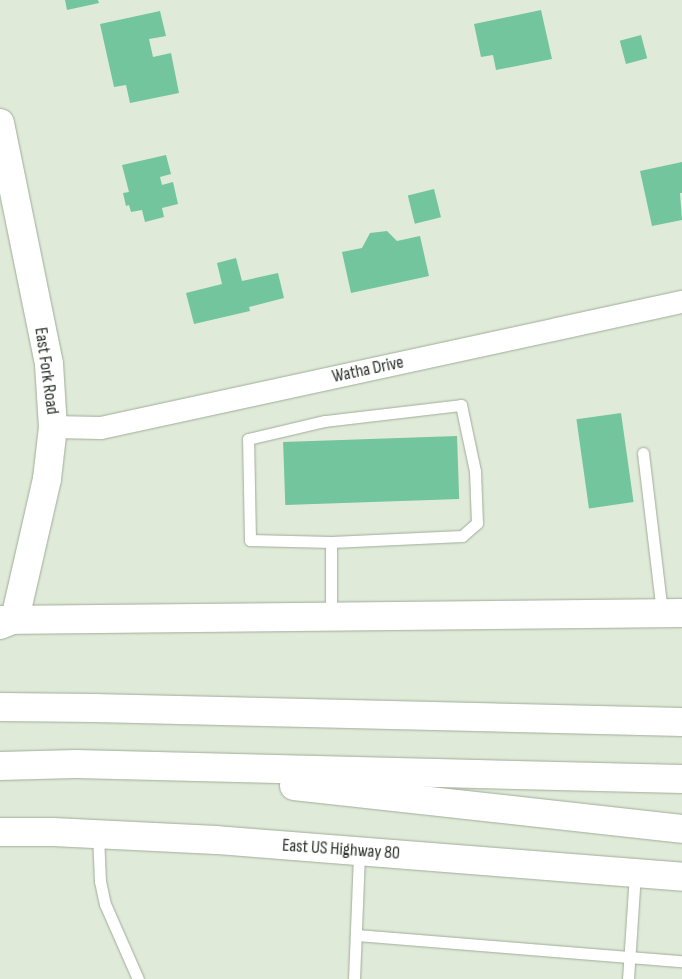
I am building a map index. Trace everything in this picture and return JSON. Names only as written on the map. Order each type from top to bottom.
[{"type":"main road","name":"East Fork Road","points":[[0,123],[48,364],[54,427],[47,479],[5,621]]},
{"type":"main road","points":[[5,621],[672,613]]},
{"type":"main road","points":[[0,708],[124,708],[682,722]]},
{"type":"main road","points":[[0,766],[76,764],[682,779]]},
{"type":"main road","points":[[76,764],[446,801],[682,829]]},
{"type":"main road","name":"East US Highway 80","points":[[0,832],[98,834],[682,877]]},
{"type":"street","name":"Watha Drive","points":[[54,427],[102,428],[682,302]]},
{"type":"lane","points":[[461,405],[475,471],[477,523],[462,536],[330,542],[250,540],[248,439],[325,421],[461,405]]},
{"type":"lane","points":[[643,453],[672,613]]},
{"type":"lane","points":[[330,542],[331,616]]},
{"type":"lane","points":[[98,834],[100,881],[105,904],[138,979]]},
{"type":"lane","points":[[354,979],[359,852]]},
{"type":"lane","points":[[628,979],[636,873]]},
{"type":"lane","points":[[356,935],[682,961]]},
{"type":"building","points":[[65,0],[98,0],[99,3],[67,10]]},
{"type":"building","points":[[541,10],[552,59],[496,70],[493,55],[481,57],[474,24]]},
{"type":"building","points":[[160,11],[166,36],[149,39],[153,57],[171,53],[179,93],[130,103],[126,85],[114,87],[100,24]]},
{"type":"building","points":[[641,35],[647,58],[626,64],[620,41]]},
{"type":"building","points":[[166,155],[171,174],[160,177],[162,185],[173,182],[178,204],[162,208],[164,217],[145,222],[142,210],[131,212],[129,205],[126,206],[123,193],[129,192],[122,165]]},
{"type":"building","points":[[682,162],[682,193],[680,193],[682,220],[652,226],[640,171]]},
{"type":"building","points":[[434,189],[441,217],[415,224],[408,196]]},
{"type":"building","points":[[387,231],[397,241],[420,236],[429,276],[351,293],[342,252],[362,248],[370,233]]},
{"type":"building","points":[[236,258],[242,281],[278,273],[284,298],[249,307],[250,311],[194,324],[186,293],[222,284],[217,263]]},
{"type":"building","points":[[621,413],[634,502],[589,508],[576,419]]},
{"type":"building","points":[[457,436],[459,499],[285,505],[283,442]]}]
